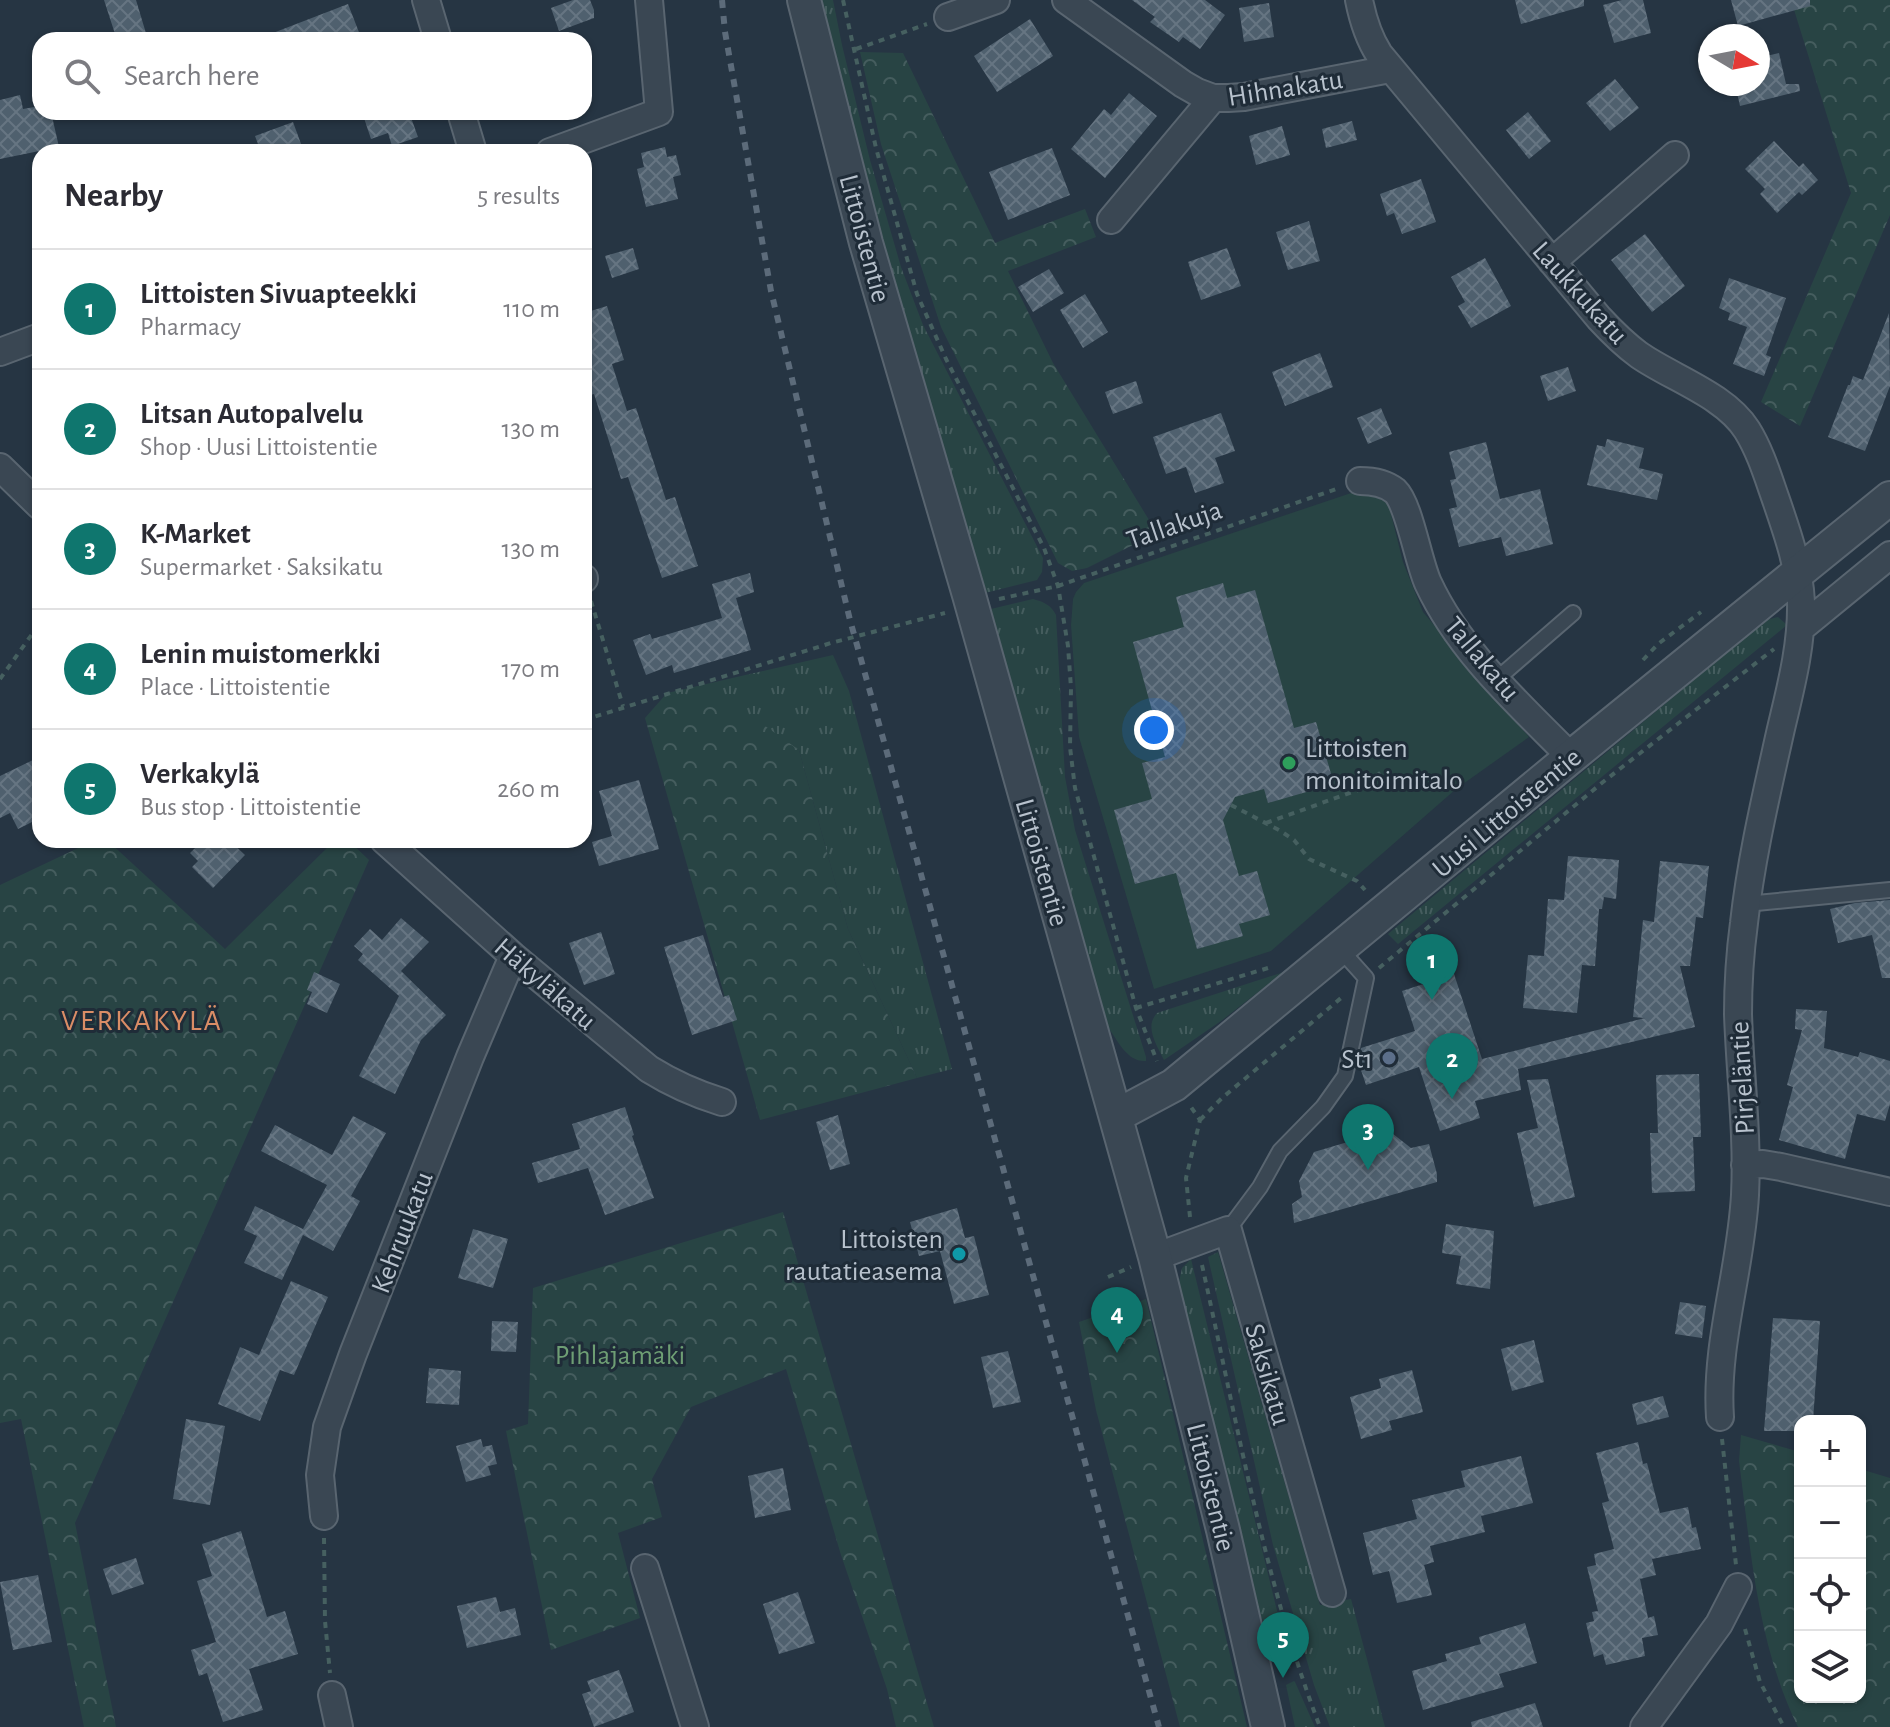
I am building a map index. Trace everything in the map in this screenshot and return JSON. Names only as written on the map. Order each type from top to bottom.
[{"type":"street","points":[[426,0],[436,32]]},
{"type":"street","points":[[572,144],[659,112],[649,0]]},
{"type":"street","name":"Littoistentie","points":[[804,0],[866,243],[969,595],[1155,1257],[1268,1727]]},
{"type":"street","points":[[948,17],[996,0]]},
{"type":"street","name":"Hihnakatu","points":[[1066,0],[1183,84],[1213,98],[1244,97],[1390,69]]},
{"type":"street","name":"Laukkukatu","points":[[1359,0],[1370,41],[1390,69],[1599,318],[1624,344],[1720,403],[1741,421],[1760,455],[1793,547],[1798,573]]},
{"type":"street","points":[[1111,220],[1213,98]]},
{"type":"street","points":[[463,120],[471,144]]},
{"type":"street","points":[[1552,262],[1675,155]]},
{"type":"street","points":[[0,352],[32,340]]},
{"type":"street","points":[[0,467],[32,498]]},
{"type":"street","name":"Tallakatu","points":[[1360,481],[1388,487],[1402,499],[1423,570],[1442,611],[1465,644],[1571,757]]},
{"type":"street","name":"Uusi Littoistentie","points":[[1116,1116],[1174,1085],[1890,498]]},
{"type":"street","points":[[1801,628],[1890,555]]},
{"type":"street","name":"Pirjeläntie","points":[[1720,1417],[1719,1382],[1742,1225],[1745,1165],[1738,1011],[1746,904],[1754,852],[1799,651],[1798,573]]},
{"type":"street","name":"Häkyläkatu","points":[[393,848],[513,956],[649,1069],[682,1088],[722,1102]]},
{"type":"street","name":"Kehruukatu","points":[[324,1516],[320,1475],[327,1427],[458,1087],[513,956]]},
{"type":"street","points":[[1745,1165],[1781,1167],[1890,1192]]},
{"type":"street","points":[[1155,1257],[1228,1230]]},
{"type":"street","name":"Saksikatu","points":[[1228,1230],[1332,1593]]},
{"type":"street","points":[[645,1568],[695,1727]]},
{"type":"street","points":[[1644,1727],[1719,1624],[1738,1587]]},
{"type":"street","points":[[332,1695],[339,1727]]},
{"type":"lane","points":[[1497,679],[1573,613]]},
{"type":"lane","points":[[1746,904],[1890,890]]},
{"type":"lane","points":[[1228,1230],[1260,1187],[1280,1151],[1323,1107],[1345,1076],[1366,978],[1340,949]]},
{"type":"path","points":[[843,0],[876,148],[917,294],[946,359],[1035,529],[1058,586],[1068,646],[1070,747],[1075,788],[1136,1008],[1153,1054],[1200,1120]]},
{"type":"path","points":[[855,49],[948,17]]},
{"type":"path","name":"Tallakuja","points":[[999,599],[1058,586],[1360,481]]},
{"type":"path","points":[[592,605],[623,706]]},
{"type":"path","points":[[1635,670],[1658,644],[1710,607]]},
{"type":"path","points":[[592,717],[831,643],[947,613]]},
{"type":"path","points":[[1320,1727],[1300,1674],[1260,1528],[1189,1210],[1186,1178],[1200,1120],[1222,1098],[1603,782],[1801,628]]},
{"type":"path","points":[[0,679],[32,634]]},
{"type":"path","points":[[1266,823],[1358,790],[1384,770]]},
{"type":"path","points":[[1231,805],[1294,840],[1309,859],[1357,881],[1372,897]]},
{"type":"path","points":[[1136,1008],[1272,967]]},
{"type":"path","points":[[1720,1417],[1744,1627],[1760,1682],[1784,1727]]},
{"type":"path","points":[[324,1516],[325,1621],[332,1695]]},
{"type":"path","points":[[1291,1676],[1300,1674]]},
{"type":"green space","points":[[818,0],[833,0],[870,160],[901,267],[923,325],[1043,558],[1042,572],[1037,580],[985,593],[858,169]]},
{"type":"green space","points":[[1791,0],[1890,0],[1890,215],[1800,426],[1761,402],[1851,193]]},
{"type":"green space","points":[[860,52],[903,53],[995,243],[1085,209],[1096,237],[1008,271],[1053,363],[1157,533],[1087,568],[1072,571],[1058,563],[941,327],[881,144]]},
{"type":"green space","name":"Littoisten monitoimitalo","points":[[1357,491],[1387,498],[1403,562],[1423,612],[1529,737],[1456,789],[1271,951],[1154,989],[1079,737],[1071,625],[1073,599],[1084,583]]},
{"type":"green space","points":[[1033,599],[1047,604],[1056,615],[1065,777],[1075,830],[1146,1061],[1128,1054],[1108,1027],[991,609]]},
{"type":"green space","points":[[1778,617],[1787,625],[1398,944],[1388,934],[1766,620]]},
{"type":"green space","points":[[833,655],[849,691],[952,1069],[917,1078],[848,929],[799,750],[667,693]]},
{"type":"green space","points":[[667,693],[758,721],[799,750],[848,929],[917,1078],[760,1120],[645,718]]},
{"type":"green space","points":[[78,848],[116,848],[225,949],[327,848],[356,848],[369,860],[75,1523],[116,1727],[84,1727],[21,1419],[0,1423],[0,885]]},
{"type":"green space","points":[[1284,972],[1164,1060],[1152,1030],[1153,1018],[1157,1013]]},
{"type":"green space","name":"Pihlajamäki","points":[[783,1212],[934,1727],[896,1727],[887,1689],[841,1555],[786,1369],[691,1407],[652,1479],[662,1517],[618,1533],[640,1618],[551,1650],[506,1431],[528,1424],[533,1288]]},
{"type":"green space","points":[[1218,1252],[1320,1605],[1351,1599],[1385,1727],[1330,1727],[1314,1685],[1273,1545],[1208,1257]]},
{"type":"green space","points":[[1191,1259],[1291,1668],[1282,1670],[1257,1606],[1179,1282],[1182,1268]]},
{"type":"green space","points":[[1146,1299],[1247,1727],[1180,1727],[1096,1410],[1079,1322]]},
{"type":"green space","points":[[1741,1435],[1794,1450],[1794,1703],[1866,1703],[1866,1471],[1890,1478],[1890,1727],[1798,1727],[1784,1695],[1764,1630],[1739,1461]]},
{"type":"green space","points":[[1294,1681],[1315,1727],[1295,1727],[1286,1685]]},
{"type":"building","points":[[104,0],[136,0],[146,32],[114,32]]},
{"type":"building","points":[[573,0],[590,0],[594,18],[559,31],[551,8]]},
{"type":"building","points":[[1132,0],[1205,0],[1225,15],[1200,49],[1183,37],[1179,42],[1150,22],[1155,17]]},
{"type":"building","points":[[1515,0],[1584,0],[1584,6],[1521,24]]},
{"type":"building","points":[[1622,0],[1643,0],[1651,33],[1614,43],[1603,5]]},
{"type":"building","points":[[1731,0],[1810,0],[1810,6],[1737,24]]},
{"type":"building","points":[[1269,3],[1274,37],[1244,42],[1239,8]]},
{"type":"building","points":[[348,4],[359,32],[276,32]]},
{"type":"building","points":[[1030,19],[1053,56],[997,92],[974,56]]},
{"type":"building","points":[[1779,53],[1786,84],[1799,84],[1800,91],[1740,106],[1738,96],[1770,96],[1770,55]]},
{"type":"building","points":[[1615,79],[1639,108],[1610,131],[1586,103]]},
{"type":"building","points":[[1129,93],[1157,116],[1105,178],[1071,149],[1104,109],[1111,115]]},
{"type":"building","points":[[20,95],[23,109],[32,107],[32,120],[53,120],[58,144],[32,144],[32,152],[0,159],[0,100]]},
{"type":"building","points":[[1528,112],[1551,141],[1529,159],[1506,130]]},
{"type":"building","points":[[365,120],[412,120],[418,137],[398,144],[391,144],[388,133],[371,139]]},
{"type":"building","points":[[1352,121],[1357,140],[1326,148],[1322,129]]},
{"type":"building","points":[[293,122],[301,144],[258,144],[255,136]]},
{"type":"building","points":[[1282,126],[1290,155],[1256,165],[1249,136]]},
{"type":"building","points":[[1774,141],[1799,167],[1803,163],[1818,180],[1802,195],[1799,192],[1777,213],[1760,194],[1765,189],[1745,169]]},
{"type":"building","points":[[665,147],[667,157],[676,155],[681,175],[673,177],[678,199],[646,207],[637,169],[644,167],[641,153]]},
{"type":"building","points":[[1052,148],[1070,195],[1008,220],[989,172]]},
{"type":"building","points":[[1421,179],[1436,222],[1402,234],[1394,213],[1387,216],[1380,194]]},
{"type":"building","points":[[1309,221],[1320,261],[1288,270],[1276,232]]},
{"type":"building","points":[[1645,234],[1685,286],[1652,312],[1611,260]]},
{"type":"building","points":[[633,248],[639,269],[612,278],[605,256]]},
{"type":"building","points":[[1227,248],[1241,286],[1201,300],[1188,262]]},
{"type":"building","points":[[1485,258],[1511,306],[1471,328],[1458,306],[1465,302],[1451,277]]},
{"type":"building","points":[[1049,269],[1064,293],[1033,312],[1018,287]]},
{"type":"building","points":[[1729,278],[1786,298],[1766,355],[1771,357],[1764,376],[1733,364],[1747,327],[1728,320],[1730,313],[1719,308]]},
{"type":"building","points":[[1085,294],[1108,332],[1083,348],[1060,310]]},
{"type":"building","points":[[607,306],[624,360],[612,364],[627,411],[636,408],[666,500],[675,497],[698,566],[662,578],[628,477],[621,479],[592,395],[592,311]]},
{"type":"building","points":[[1889,313],[1890,386],[1865,451],[1828,437],[1853,376],[1863,380]]},
{"type":"building","points":[[1320,353],[1333,387],[1285,406],[1272,372]]},
{"type":"building","points":[[1568,367],[1576,391],[1548,401],[1540,376]]},
{"type":"building","points":[[1136,381],[1143,403],[1113,414],[1105,392]]},
{"type":"building","points":[[1381,408],[1392,434],[1368,444],[1357,418]]},
{"type":"building","points":[[1221,413],[1235,451],[1215,458],[1224,483],[1195,493],[1186,467],[1166,474],[1153,437]]},
{"type":"building","points":[[1607,439],[1644,448],[1639,468],[1663,474],[1657,500],[1587,485],[1597,445],[1605,447]]},
{"type":"building","points":[[1486,442],[1500,499],[1540,489],[1553,544],[1506,556],[1501,537],[1459,547],[1449,509],[1457,507],[1450,480],[1456,479],[1449,452]]},
{"type":"building","points":[[750,573],[754,592],[736,598],[751,650],[674,673],[672,665],[646,675],[633,640],[650,634],[652,639],[722,618],[712,584]]},
{"type":"building","points":[[1223,583],[1227,598],[1255,590],[1294,728],[1316,722],[1334,784],[1268,803],[1264,789],[1235,797],[1223,820],[1239,876],[1257,871],[1270,915],[1239,924],[1243,936],[1197,949],[1176,873],[1135,884],[1114,810],[1152,799],[1142,763],[1165,757],[1133,642],[1184,627],[1176,597]]},
{"type":"building","points":[[32,760],[32,822],[18,829],[10,813],[0,818],[0,776]]},
{"type":"building","points":[[639,780],[659,849],[599,866],[592,842],[612,836],[599,791]]},
{"type":"building","points":[[195,848],[238,848],[245,855],[213,888],[192,867],[198,861],[190,853]]},
{"type":"building","points":[[1568,856],[1619,860],[1616,899],[1604,897],[1602,909],[1599,909],[1595,966],[1582,965],[1577,1013],[1523,1008],[1528,955],[1544,956],[1548,899],[1564,900]]},
{"type":"building","points":[[1660,861],[1709,866],[1703,918],[1696,917],[1690,966],[1680,966],[1695,1027],[1518,1069],[1521,1090],[1475,1101],[1480,1118],[1440,1131],[1419,1067],[1366,1085],[1358,1061],[1361,1048],[1415,1031],[1402,991],[1454,974],[1482,1059],[1645,1018],[1633,1017],[1643,920],[1654,922]]},
{"type":"building","points":[[1890,900],[1890,978],[1882,978],[1872,935],[1838,943],[1830,909]]},
{"type":"building","points":[[401,918],[429,942],[401,971],[446,1015],[421,1040],[395,1094],[359,1076],[399,996],[358,960],[363,954],[354,946],[370,929],[382,940]]},
{"type":"building","points":[[601,932],[615,974],[584,985],[569,943]]},
{"type":"building","points":[[703,935],[723,997],[729,995],[737,1020],[692,1035],[664,947]]},
{"type":"building","points":[[314,972],[340,984],[327,1013],[307,1004],[312,992],[307,990]]},
{"type":"building","points":[[1796,1009],[1827,1011],[1824,1048],[1858,1057],[1860,1052],[1890,1061],[1890,1104],[1885,1121],[1857,1114],[1845,1159],[1779,1140],[1793,1087],[1787,1085],[1802,1030],[1795,1029]]},
{"type":"building","points":[[1699,1074],[1701,1137],[1693,1137],[1695,1191],[1652,1193],[1650,1133],[1658,1133],[1656,1075]]},
{"type":"building","points":[[1548,1079],[1575,1197],[1534,1207],[1517,1133],[1538,1128],[1527,1080]]},
{"type":"building","points":[[625,1107],[654,1198],[605,1215],[588,1168],[538,1183],[532,1163],[580,1149],[572,1124]]},
{"type":"building","points":[[838,1115],[850,1164],[830,1170],[816,1122]]},
{"type":"building","points":[[353,1116],[386,1133],[351,1196],[360,1201],[333,1251],[303,1235],[282,1280],[244,1263],[257,1236],[244,1230],[255,1206],[303,1229],[327,1185],[261,1151],[275,1125],[332,1155]]},
{"type":"building","points":[[1388,1130],[1411,1148],[1429,1144],[1437,1182],[1294,1223],[1292,1204],[1302,1197],[1299,1181],[1314,1152]]},
{"type":"building","name":"Littoisten rautatieasema","points":[[957,1208],[965,1238],[974,1236],[989,1295],[954,1304],[940,1251],[919,1256],[910,1222]]},
{"type":"building","points":[[1446,1224],[1494,1231],[1490,1289],[1456,1284],[1461,1256],[1442,1253]]},
{"type":"building","points":[[473,1229],[508,1239],[493,1288],[458,1278]]},
{"type":"building","points":[[291,1281],[328,1297],[294,1375],[280,1370],[260,1421],[218,1404],[240,1347],[259,1355]]},
{"type":"building","points":[[1680,1302],[1706,1306],[1702,1338],[1675,1334]]},
{"type":"building","points":[[1773,1318],[1820,1321],[1813,1415],[1794,1415],[1794,1431],[1764,1431]]},
{"type":"building","points":[[492,1321],[518,1322],[516,1352],[491,1351]]},
{"type":"building","points":[[1534,1340],[1544,1382],[1512,1391],[1501,1349]]},
{"type":"building","points":[[1008,1351],[1021,1402],[993,1408],[981,1357]]},
{"type":"building","points":[[429,1368],[461,1371],[459,1405],[426,1403]]},
{"type":"building","points":[[1412,1370],[1423,1412],[1389,1421],[1392,1430],[1361,1439],[1350,1397],[1381,1388],[1379,1379]]},
{"type":"building","points":[[1663,1396],[1669,1417],[1637,1425],[1632,1404]]},
{"type":"building","points":[[186,1419],[225,1426],[210,1505],[173,1499]]},
{"type":"building","points":[[481,1439],[483,1447],[492,1445],[497,1464],[488,1466],[491,1475],[466,1482],[456,1446]]},
{"type":"building","points":[[1638,1442],[1660,1513],[1688,1507],[1701,1549],[1652,1559],[1656,1575],[1640,1579],[1648,1618],[1654,1616],[1658,1635],[1642,1638],[1645,1656],[1606,1665],[1603,1654],[1594,1657],[1586,1623],[1594,1621],[1592,1612],[1598,1611],[1587,1567],[1596,1565],[1594,1554],[1614,1549],[1602,1503],[1609,1501],[1596,1453]]},
{"type":"building","points":[[1521,1456],[1533,1503],[1481,1516],[1485,1532],[1430,1546],[1434,1562],[1424,1565],[1432,1595],[1397,1603],[1389,1571],[1373,1575],[1363,1533],[1417,1519],[1412,1500],[1465,1487],[1461,1471]]},
{"type":"building","points":[[783,1468],[791,1510],[755,1518],[748,1476]]},
{"type":"building","points":[[241,1531],[267,1617],[285,1611],[298,1654],[249,1669],[263,1710],[223,1722],[207,1673],[199,1676],[191,1650],[216,1642],[197,1581],[212,1576],[202,1544]]},
{"type":"building","points":[[136,1558],[144,1584],[112,1595],[103,1569]]},
{"type":"building","points":[[38,1575],[52,1642],[13,1650],[0,1582]]},
{"type":"building","points":[[798,1592],[815,1643],[779,1654],[763,1604]]},
{"type":"building","points":[[496,1597],[500,1612],[515,1608],[521,1635],[467,1648],[457,1606]]},
{"type":"building","points":[[1525,1623],[1537,1663],[1499,1674],[1504,1687],[1423,1710],[1412,1671],[1447,1661],[1445,1654],[1481,1644],[1479,1637]]},
{"type":"building","points":[[619,1670],[634,1712],[594,1727],[582,1694],[591,1691],[587,1681]]},
{"type":"building","points":[[1535,1703],[1543,1727],[1472,1727],[1471,1722]]},
{"type":"railway","points":[[722,0],[771,291],[850,620],[1159,1727]]},
{"type":"place","name":"Littoisten monitoimitalo","points":[[1289,763]]},
{"type":"place","name":"Littoisten Sivuapteekki","points":[[1432,1000]]},
{"type":"place","name":"St1","points":[[1389,1058]]},
{"type":"place","name":"Litsan Autopalvelu","points":[[1452,1099]]},
{"type":"place","name":"K-Market","points":[[1368,1170]]},
{"type":"place","name":"Littoisten rautatieasema","points":[[959,1254]]},
{"type":"place","name":"Lenin muistomerkki","points":[[1117,1353]]},
{"type":"place","name":"Verkakylä","points":[[1283,1678]]},
{"type":"district","name":"VERKAKYLÄ","points":[[142,1020]]}]
